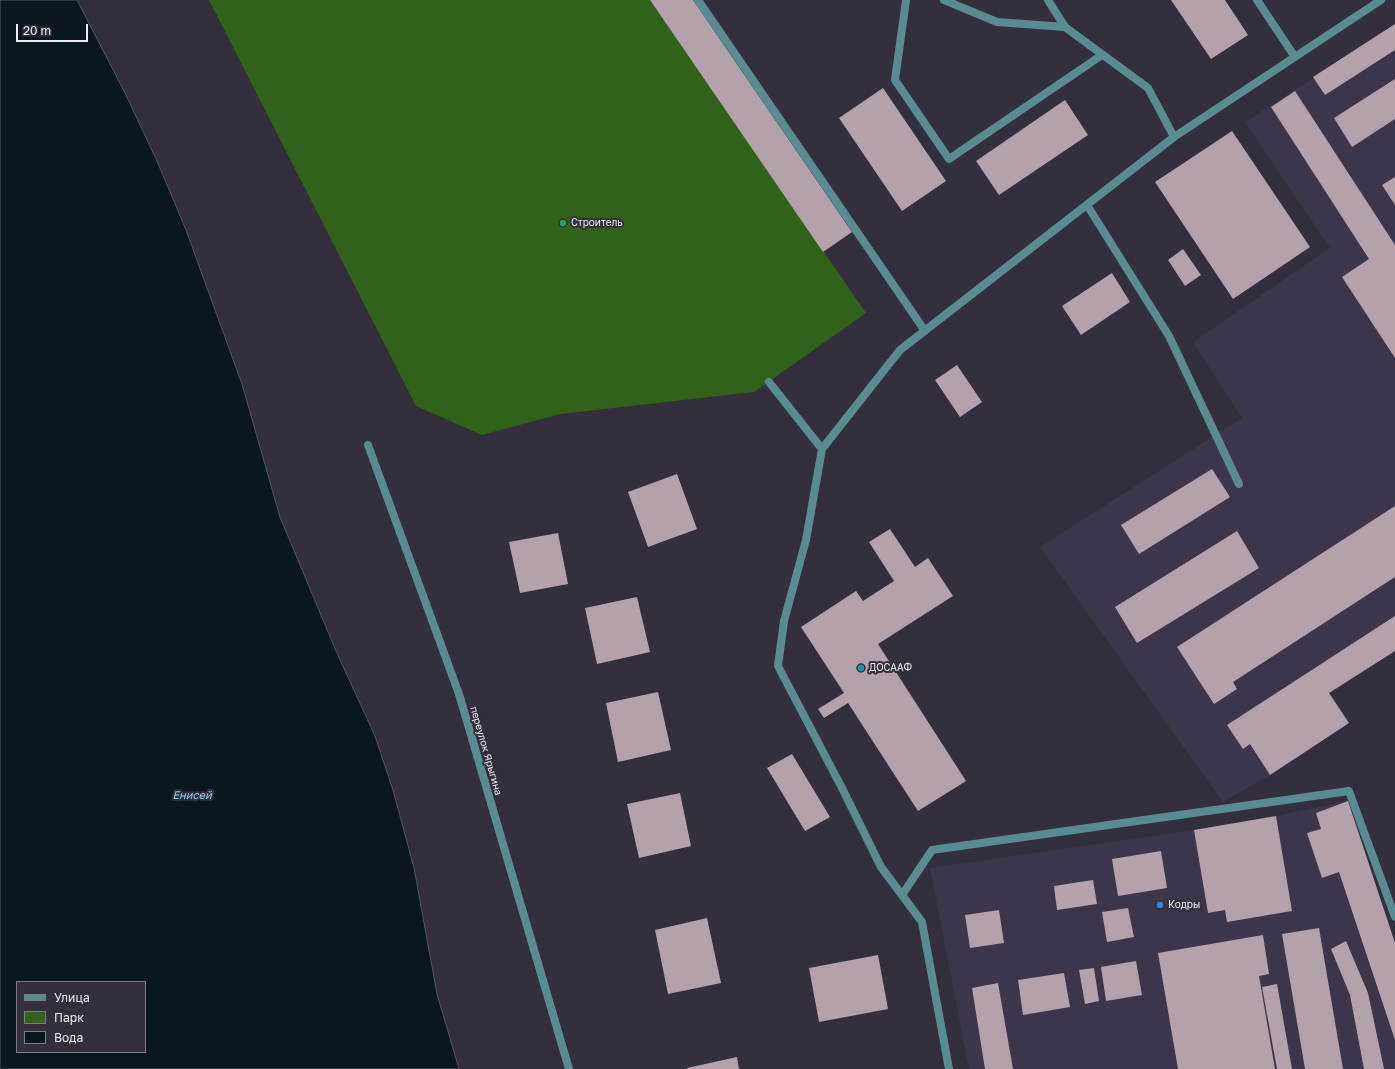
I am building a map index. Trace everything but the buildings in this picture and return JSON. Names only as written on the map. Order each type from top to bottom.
[{"type":"street","points":[[698,0],[925,330]]},
{"type":"street","points":[[906,0],[895,80],[949,159],[1102,55]]},
{"type":"street","points":[[944,0],[997,22],[1065,27]]},
{"type":"street","points":[[1048,0],[1065,27],[1148,88],[1174,137]]},
{"type":"street","points":[[1257,0],[1295,57]]},
{"type":"street","points":[[949,1069],[922,922],[881,867],[842,788],[778,666],[784,621],[806,540],[822,449],[900,350],[1174,137],[1381,0]]},
{"type":"street","points":[[1086,205],[1169,336],[1239,484]]},
{"type":"street","points":[[768,382],[822,449]]},
{"type":"street","name":"переулок Ярыгина","points":[[368,444],[459,694],[569,1069]]},
{"type":"street","points":[[902,895],[932,850],[1349,791],[1395,917]]},
{"type":"shaded area","points":[[1395,26],[1395,651],[1330,693],[1349,723],[1270,775],[1223,802],[1040,547],[1242,418],[1193,342],[1330,248],[1245,122]]},
{"type":"shaded area","name":"Кодры","points":[[1348,801],[1395,943],[1395,1069],[969,1069],[930,868],[1194,830],[1276,816]]},
{"type":"green space","name":"Строитель","points":[[209,0],[650,0],[866,313],[754,392],[560,414],[482,435],[416,406]]},
{"type":"water","name":"Енисей","points":[[0,0],[77,0],[125,93],[157,161],[186,230],[242,384],[280,517],[336,651],[375,736],[393,790],[414,868],[437,994],[459,1069],[0,1069]]},
{"type":"place","name":"Строитель","points":[[563,223]]},
{"type":"place","name":"ДОСААФ","points":[[861,668]]},
{"type":"place","name":"Кодры","points":[[1160,905]]}]
